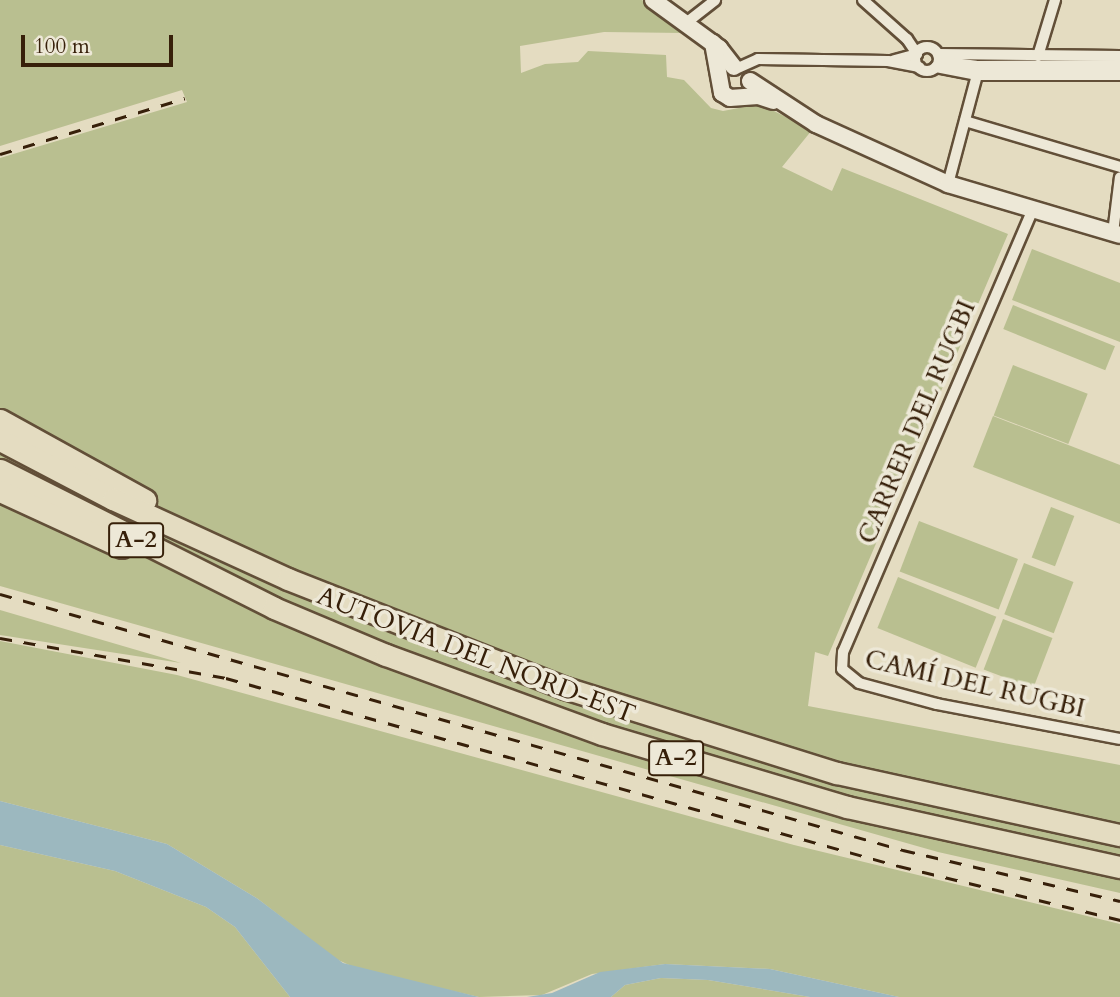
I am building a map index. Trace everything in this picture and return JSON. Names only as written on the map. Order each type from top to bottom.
[{"type":"highway","points":[[0,420],[288,579]]},
{"type":"highway","name":"AUTOVIA DEL NORD-EST","points":[[0,440],[113,499],[288,579],[474,656],[707,735],[837,774],[1120,835]]},
{"type":"highway","name":"AUTOVIA DEL NORD-EST","points":[[0,470],[274,607],[462,683],[711,769],[847,807],[1120,867]]},
{"type":"highway","points":[[0,491],[66,525],[274,607]]},
{"type":"main road","points":[[653,0],[713,43],[742,73],[816,124],[948,184],[1117,234]]},
{"type":"main road","points":[[713,43],[723,95],[784,104]]},
{"type":"main road","points":[[720,77],[742,73]]},
{"type":"main road","points":[[742,73],[742,97]]},
{"type":"street","points":[[686,23],[715,0]]},
{"type":"street","points":[[863,0],[906,39],[917,54],[919,67]]},
{"type":"street","points":[[1038,56],[1055,0]]},
{"type":"street","points":[[888,61],[917,54],[928,48],[939,61],[977,75],[1120,75]]},
{"type":"street","points":[[742,73],[766,61],[888,61],[927,71],[939,61],[1038,56],[1120,56]]},
{"type":"street","points":[[939,61],[976,66],[1120,65]]},
{"type":"street","points":[[948,184],[977,75]]},
{"type":"street","points":[[965,121],[1120,167]]},
{"type":"street","points":[[1117,234],[1120,177]]},
{"type":"street","name":"CARRER DEL RUGBI","points":[[843,652],[1033,209]]},
{"type":"street","name":"CAMÍ DEL RUGBI","points":[[843,652],[844,675],[859,684],[982,714],[1120,739]]},
{"type":"green space","points":[[0,0],[642,0],[684,33],[604,32],[520,46],[521,73],[545,64],[578,62],[588,51],[666,55],[667,77],[684,80],[711,108],[723,111],[760,104],[812,130],[782,167],[832,191],[842,168],[1008,234],[828,656],[815,652],[808,706],[1120,765],[1120,893],[938,852],[0,586],[0,158],[187,102],[182,90],[0,146]]},
{"type":"green space","points":[[1032,249],[1120,283],[1120,342],[1012,300]]},
{"type":"green space","points":[[1013,305],[1115,346],[1105,370],[1003,329]]},
{"type":"green space","points":[[1013,365],[1088,394],[1068,444],[994,415]]},
{"type":"green space","points":[[993,416],[1120,465],[1120,524],[973,467]]},
{"type":"green space","points":[[1051,507],[1074,516],[1055,566],[1032,557]]},
{"type":"green space","points":[[919,521],[1018,559],[999,609],[900,571]]},
{"type":"green space","points":[[1024,563],[1073,582],[1054,633],[1004,614]]},
{"type":"green space","points":[[898,577],[996,617],[976,668],[877,628]]},
{"type":"green space","points":[[0,610],[181,663],[0,635]]},
{"type":"green space","points":[[1003,619],[1052,638],[1033,688],[984,669]]},
{"type":"green space","points":[[0,641],[177,675],[794,845],[1120,924],[1120,997],[899,997],[770,969],[665,964],[592,974],[542,995],[479,997],[360,970],[336,959],[258,899],[167,844],[0,801]]},
{"type":"green space","points":[[0,845],[115,871],[206,907],[235,927],[290,997],[0,997]]},
{"type":"green space","points":[[661,978],[708,980],[810,997],[611,997],[625,985]]},
{"type":"water","points":[[0,801],[167,844],[258,899],[343,963],[479,997],[290,997],[235,927],[206,907],[115,871],[0,845]]},
{"type":"water","points":[[665,964],[770,969],[899,997],[810,997],[708,980],[661,978],[625,985],[611,997],[527,997],[552,993],[600,972]]},
{"type":"railway","points":[[0,154],[185,98]]},
{"type":"railway","points":[[0,594],[903,850],[1120,901]]},
{"type":"railway","points":[[0,638],[226,678],[899,866],[1120,920]]}]
